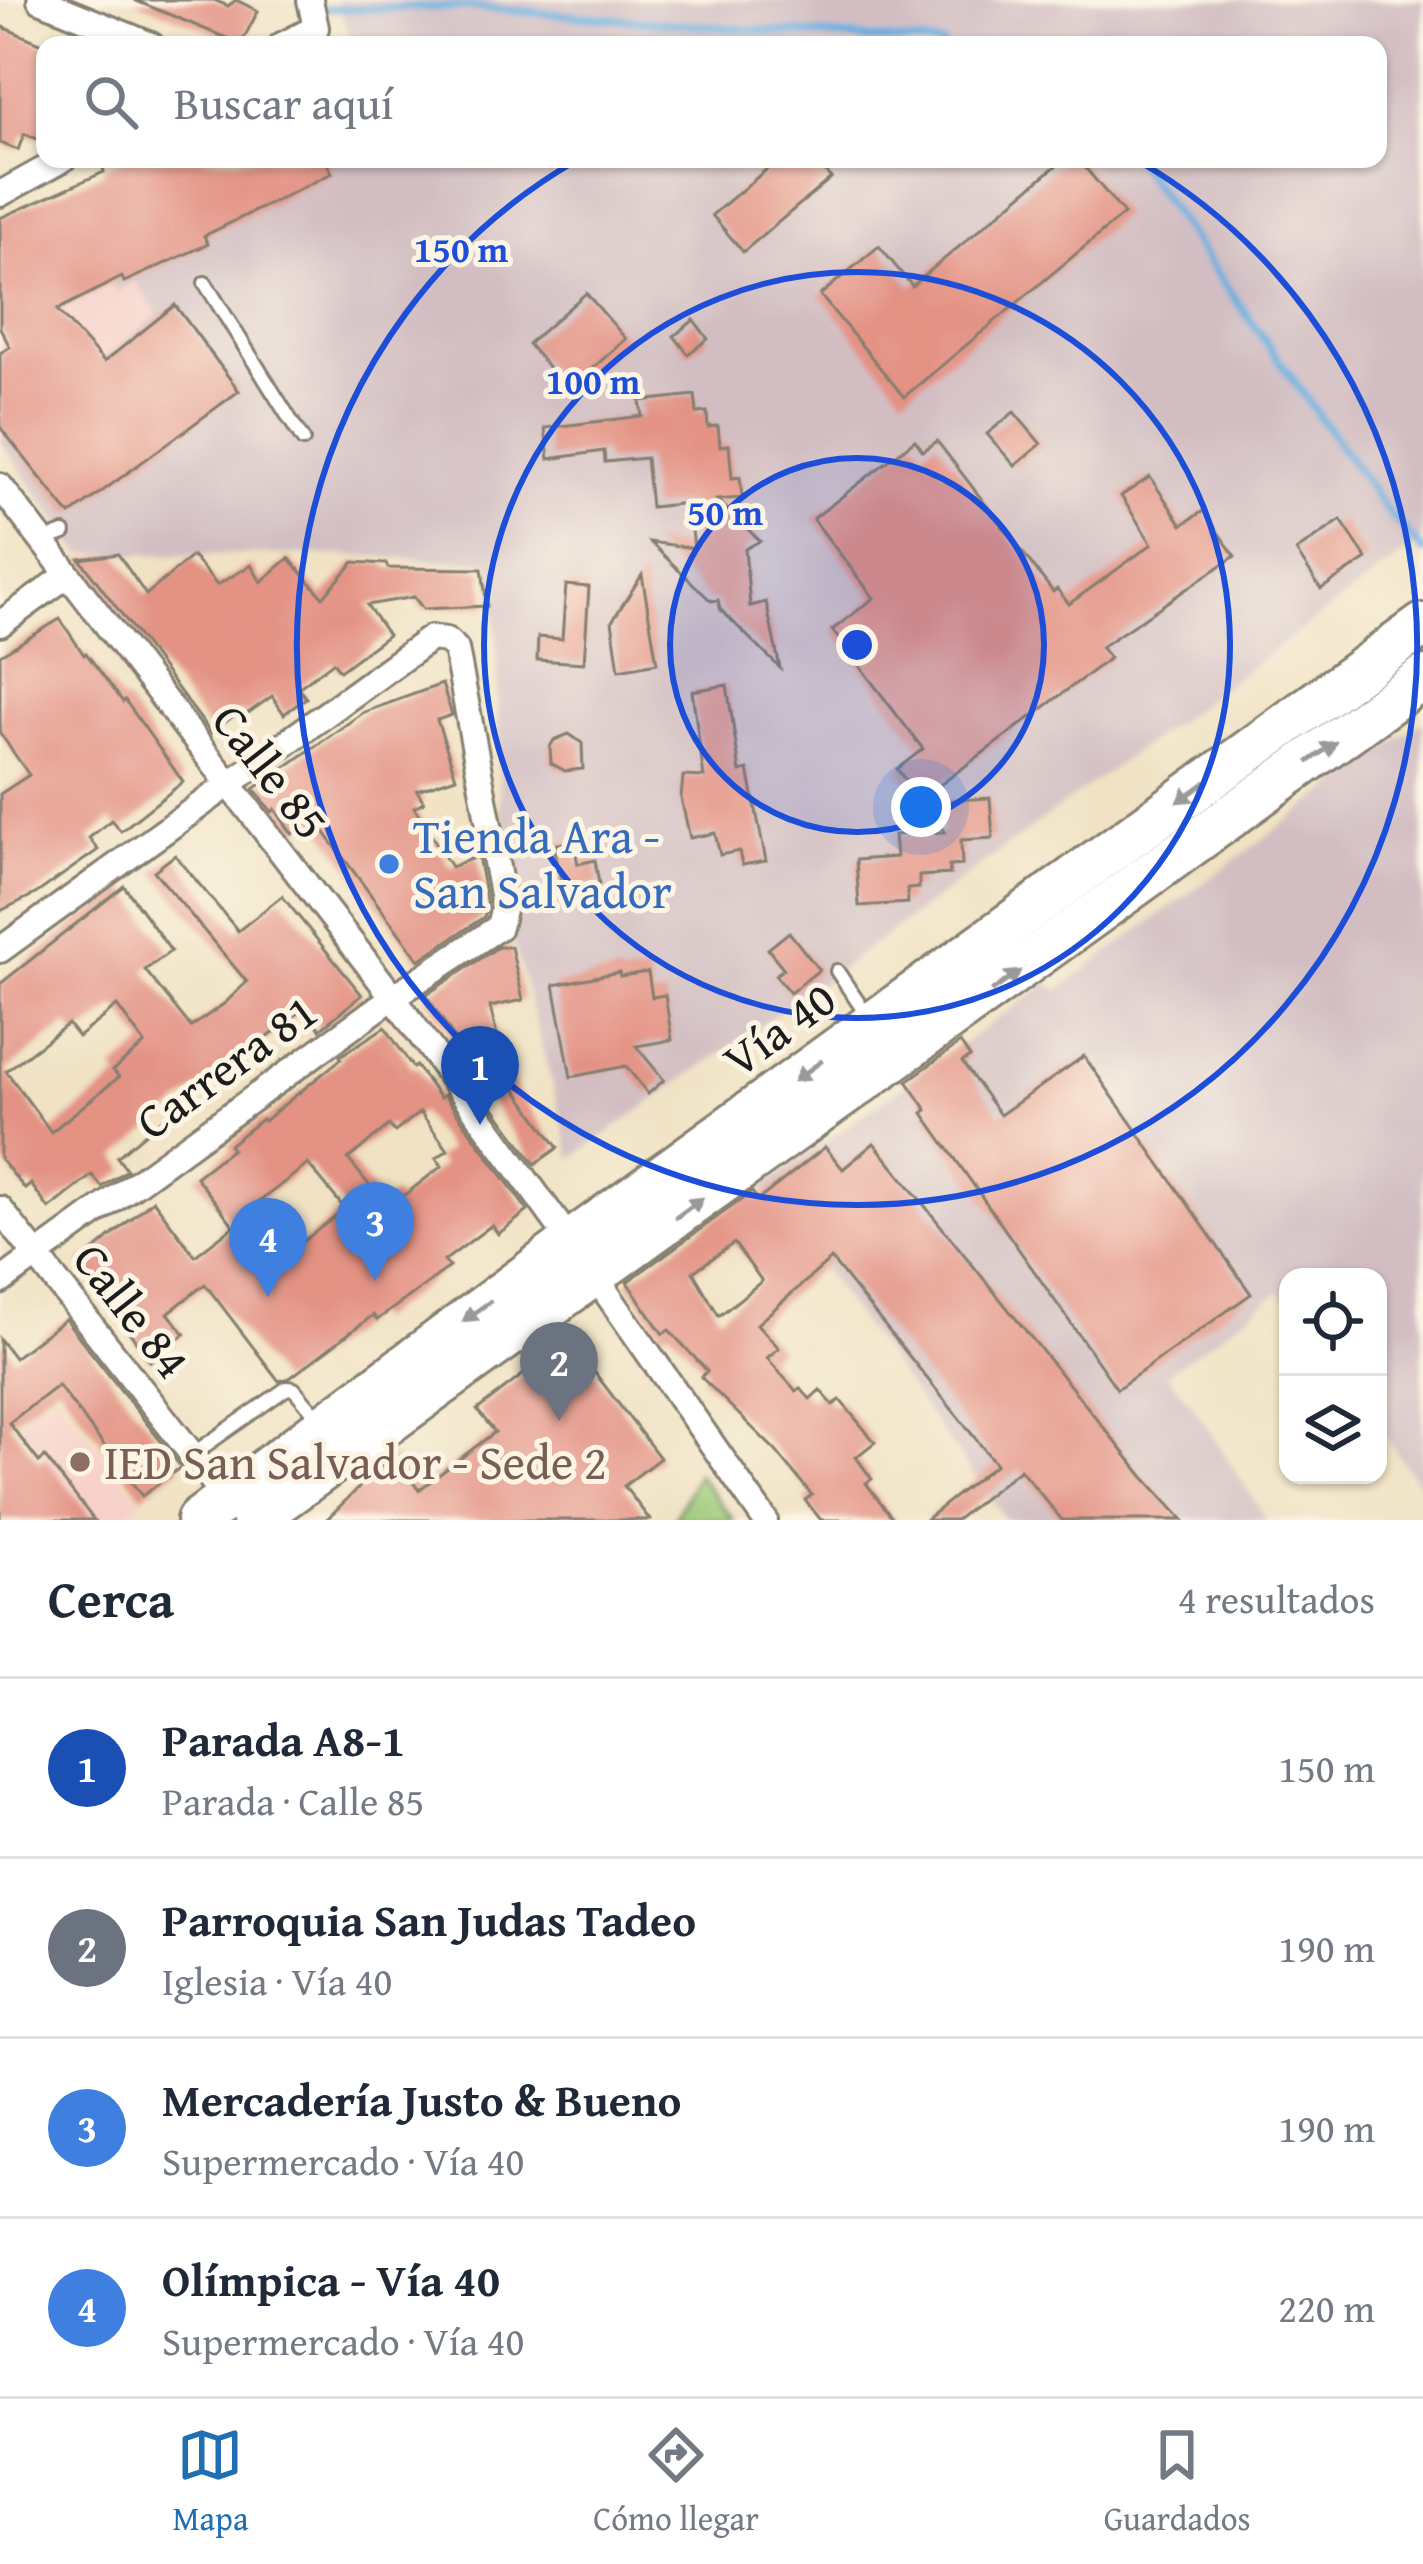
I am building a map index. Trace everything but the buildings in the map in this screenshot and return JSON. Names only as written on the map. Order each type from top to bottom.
[{"type":"highway","name":"Vía 40","points":[[230,1515],[324,1424],[582,1259],[872,1024],[1423,625]]},
{"type":"highway","name":"Vía 40","points":[[230,1515],[582,1259],[1423,678]]},
{"type":"street","points":[[40,0],[129,36]]},
{"type":"street","points":[[300,36],[316,28],[310,0]]},
{"type":"street","points":[[0,194],[12,176]]},
{"type":"street","name":"Calle 85","points":[[0,486],[52,537],[66,576],[393,997],[765,1520]]},
{"type":"street","points":[[0,624],[66,576]]},
{"type":"street","name":"Carrera 81","points":[[0,1282],[503,921],[504,905],[456,649],[446,640],[430,638],[229,784]]},
{"type":"street","points":[[0,950],[229,784]]},
{"type":"street","name":"Calle 84","points":[[0,1209],[192,1455],[230,1515]]},
{"type":"lane","points":[[206,283],[303,440]]},
{"type":"lane","points":[[837,971],[872,1024]]},
{"type":"lane","points":[[192,1455],[286,1388],[294,1389],[324,1424]]},
{"type":"shaded area","points":[[338,0],[1423,0],[1423,540],[837,971],[572,1158],[511,933],[500,830],[497,636],[489,562],[334,555],[81,554],[0,440],[158,314],[136,281],[116,291],[88,230],[217,168],[1387,168],[1387,36],[348,36]]},
{"type":"shaded area","points":[[88,230],[116,291],[136,281],[159,314],[0,440],[0,275]]},
{"type":"shaded area","points":[[1423,721],[1423,1490],[1387,1440],[1387,1268],[1279,1268],[1279,1292],[1166,1374],[1192,1404],[1267,1520],[1006,1520],[762,1187],[1049,982],[1057,991]]},
{"type":"shaded area","name":"IED San Salvador - Sede 2","points":[[55,1393],[142,1501],[118,1520],[96,1520],[18,1424]]},
{"type":"green space","points":[[697,1474],[734,1520],[674,1520]]},
{"type":"waterway","points":[[319,9],[467,7],[831,36]]},
{"type":"waterway","points":[[1141,168],[1387,511],[1423,551]]},
{"type":"place","name":"Tienda Ara - San Salvador","points":[[389,864]]},
{"type":"place","name":"Parada A8-1","points":[[480,1125]]},
{"type":"place","name":"Mercadería Justo & Bueno","points":[[375,1281]]},
{"type":"place","name":"Olímpica - Vía 40","points":[[268,1297]]},
{"type":"place","name":"Parroquia San Judas Tadeo","points":[[559,1421]]},
{"type":"place","name":"IED San Salvador - Sede 2","points":[[80,1462]]}]
